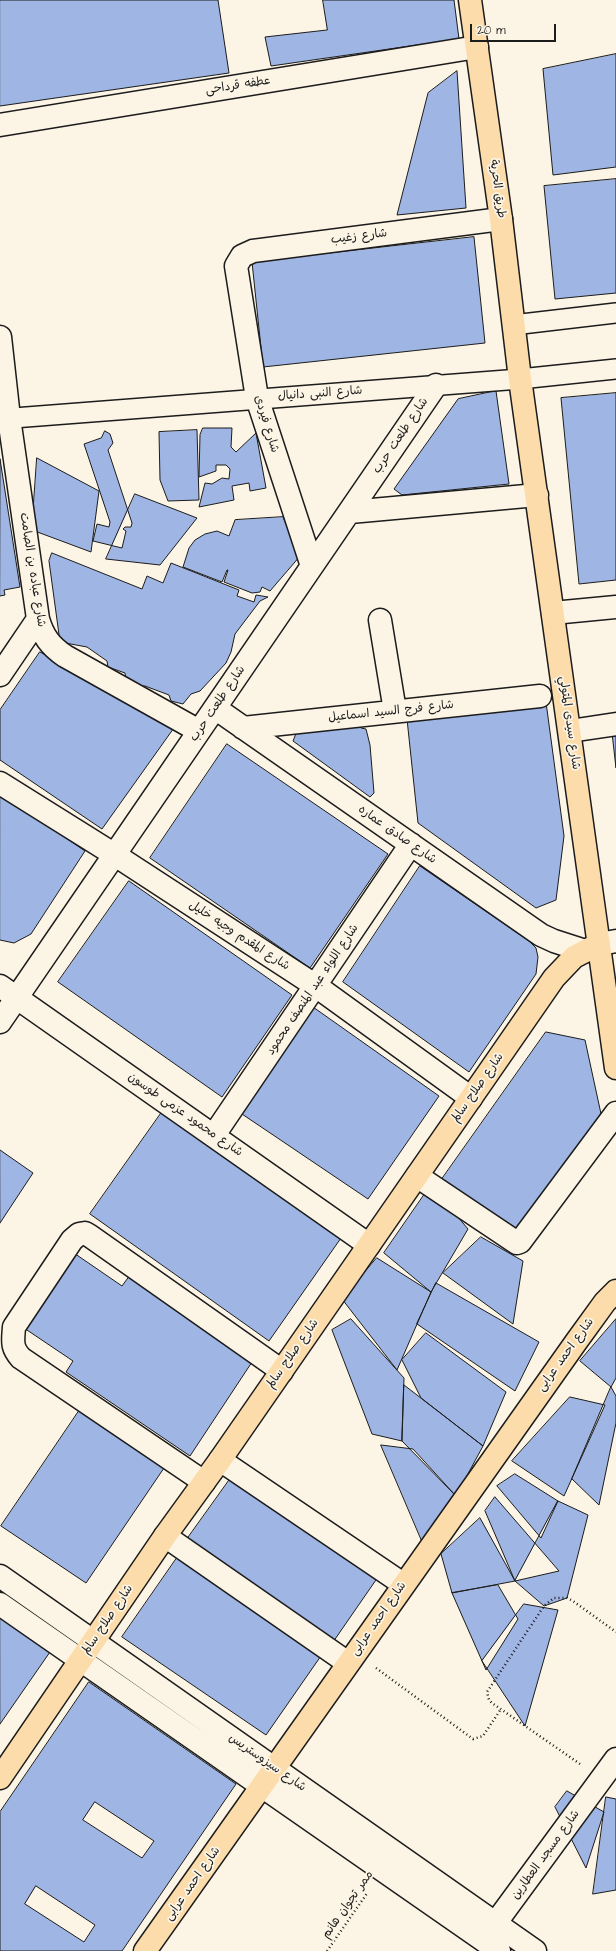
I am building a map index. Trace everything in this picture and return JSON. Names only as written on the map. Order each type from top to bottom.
[{"type":"main road","name":"طريق الحرية","points":[[470,0],[501,219],[520,379]]},
{"type":"main road","name":"شارع سيدى المتولي","points":[[520,379],[616,1068]]},
{"type":"main road","name":"شارع صلاح سالم","points":[[0,1778],[165,1536],[220,1460],[554,978],[574,957],[600,945]]},
{"type":"main road","name":"شارع احمد عرابى","points":[[145,1951],[262,1787],[403,1584],[605,1302],[616,1291]]},
{"type":"street","name":"عطفه قرداحى","points":[[0,124],[477,47]]},
{"type":"street","name":"شارع زغيب","points":[[236,278],[236,266],[242,256],[253,251],[501,219]]},
{"type":"street","name":"شارع فيردى","points":[[236,278],[257,398],[312,566]]},
{"type":"street","points":[[514,325],[616,313]]},
{"type":"street","name":"شارع عباده بن الصامت","points":[[0,337],[4,419],[38,619],[42,634],[52,647],[199,731]]},
{"type":"street","name":"شارع النبى دانيال","points":[[4,419],[257,398],[520,379],[616,369]]},
{"type":"street","name":"شارع طلعت حرب","points":[[0,1022],[8,992],[115,855],[436,385]]},
{"type":"street","points":[[350,512],[537,495]]},
{"type":"street","points":[[553,613],[616,607]]},
{"type":"street","points":[[0,675],[38,619]]},
{"type":"street","points":[[380,620],[395,711]]},
{"type":"street","name":"شارع فرج السيد اسماعيل","points":[[243,728],[540,696]]},
{"type":"street","name":"شارع صادق عماره","points":[[215,708],[541,935],[554,941],[600,945]]},
{"type":"street","points":[[570,731],[616,724]]},
{"type":"street","name":"شارع المقدم وجيه خليل","points":[[0,783],[115,855],[316,986],[471,1098]]},
{"type":"street","name":"شارع اللواء عبد المنصف محمود","points":[[214,1135],[411,844]]},
{"type":"street","name":"شارع محمود عزمى طوسون","points":[[8,992],[369,1244]]},
{"type":"street","points":[[417,1176],[517,1243],[520,1242],[616,1113]]},
{"type":"street","points":[[204,1482],[21,1358],[14,1350],[14,1327],[72,1240],[79,1234],[85,1233],[90,1236],[282,1371]]},
{"type":"street","points":[[220,1460],[403,1584]]},
{"type":"street","points":[[165,1536],[351,1658]]},
{"type":"street","name":"شارع سيزوستريس","points":[[0,1576],[275,1768],[488,1941]]},
{"type":"street","name":"شارع سيزوستريس","points":[[0,1604],[80,1662],[488,1941],[535,1951]]},
{"type":"street","name":"شارع مسجد العطارين","points":[[488,1941],[616,1759]]},
{"type":"path","points":[[601,1779],[501,1709],[489,1700],[487,1695],[488,1688],[548,1601],[554,1598],[567,1598],[616,1632]]},
{"type":"path","points":[[351,1658],[473,1738],[483,1736],[501,1709]]},
{"type":"path","name":"ممر تجوان هانم","points":[[327,1951],[383,1870]]},
{"type":"building","points":[[0,0],[218,0],[229,73],[0,106]]},
{"type":"building","points":[[323,0],[454,0],[459,39],[271,66],[265,37],[327,30]]},
{"type":"building","points":[[616,54],[616,167],[553,175],[543,69]]},
{"type":"building","points":[[457,71],[466,208],[397,215],[428,93]]},
{"type":"building","points":[[616,179],[616,293],[555,299],[544,186]]},
{"type":"building","points":[[474,237],[485,343],[263,367],[252,262]]},
{"type":"building","points":[[496,391],[509,484],[402,495],[394,489],[458,399]]},
{"type":"building","points":[[616,393],[616,580],[579,584],[561,398]]},
{"type":"building","points":[[203,428],[232,428],[231,447],[236,452],[256,433],[266,488],[250,491],[249,483],[232,486],[234,500],[199,507],[205,483],[212,484],[222,478],[229,479],[230,469],[226,465],[216,465],[216,471],[199,477],[200,435]]},
{"type":"building","points":[[197,430],[199,500],[168,501],[160,480],[159,432]]},
{"type":"building","points":[[105,431],[110,434],[113,443],[108,450],[132,523],[131,527],[125,527],[123,529],[126,531],[122,548],[93,541],[97,524],[109,527],[110,522],[84,444],[101,438]]},
{"type":"building","points":[[37,458],[99,491],[91,552],[32,530]]},
{"type":"building","points":[[0,459],[20,587],[4,590],[5,595],[0,596]]},
{"type":"building","points":[[135,494],[197,518],[160,565],[106,559]]},
{"type":"building","points":[[283,517],[295,546],[307,548],[270,591],[262,587],[260,592],[252,593],[224,582],[228,570],[222,582],[183,567],[189,548],[195,540],[205,534],[217,531],[229,536],[235,520]]},
{"type":"building","points":[[52,553],[142,589],[147,576],[163,583],[171,563],[239,590],[237,596],[254,602],[256,595],[268,597],[260,601],[235,634],[231,652],[226,663],[200,691],[191,694],[183,704],[171,701],[169,695],[145,686],[137,686],[126,680],[125,673],[108,667],[107,661],[87,647],[60,642],[49,561]]},
{"type":"building","points":[[40,652],[176,725],[102,829],[0,760],[0,710]]},
{"type":"building","points":[[546,702],[564,836],[556,900],[536,908],[418,823],[407,719]]},
{"type":"building","points":[[360,725],[361,728],[366,729],[370,745],[374,793],[370,797],[293,741],[297,731]]},
{"type":"building","points":[[616,732],[616,768],[612,733]]},
{"type":"building","points":[[227,744],[388,854],[310,968],[150,858]]},
{"type":"building","points":[[0,793],[85,851],[31,934],[14,943],[0,940]]},
{"type":"building","points":[[420,866],[529,941],[536,948],[538,957],[536,974],[469,1072],[343,982]]},
{"type":"building","points":[[129,881],[292,995],[222,1097],[58,982]]},
{"type":"building","points":[[313,1007],[439,1096],[368,1199],[239,1112]]},
{"type":"building","points":[[546,1032],[585,1040],[603,1123],[521,1234],[442,1179]]},
{"type":"building","points":[[162,1112],[341,1238],[269,1341],[90,1214]]},
{"type":"building","points":[[0,1150],[33,1173],[0,1223]]},
{"type":"building","points":[[431,1185],[468,1229],[431,1292],[384,1253]]},
{"type":"building","points":[[481,1237],[523,1261],[513,1324],[443,1273]]},
{"type":"building","points":[[71,1251],[122,1286],[130,1275],[254,1359],[190,1456],[66,1372],[73,1361],[21,1326]]},
{"type":"building","points":[[377,1258],[431,1292],[397,1370],[342,1299]]},
{"type":"building","points":[[436,1283],[539,1342],[515,1391],[417,1324]]},
{"type":"building","points":[[351,1319],[404,1378],[402,1441],[372,1434],[332,1330]]},
{"type":"building","points":[[616,1319],[616,1378],[611,1387],[580,1361]]},
{"type":"building","points":[[426,1333],[506,1392],[483,1446],[421,1398],[402,1360]]},
{"type":"building","points":[[404,1385],[483,1446],[456,1496],[402,1441]]},
{"type":"building","points":[[611,1387],[616,1396],[616,1423],[599,1505],[572,1479]]},
{"type":"building","points":[[570,1397],[605,1405],[564,1496],[512,1461]]},
{"type":"building","points":[[79,1411],[164,1468],[86,1583],[1,1526]]},
{"type":"building","points":[[381,1445],[413,1449],[456,1496],[422,1541]]},
{"type":"building","points":[[515,1474],[558,1501],[541,1538],[497,1486]]},
{"type":"building","points":[[233,1475],[378,1577],[331,1645],[185,1542]]},
{"type":"building","points":[[495,1497],[559,1571],[515,1581],[485,1511]]},
{"type":"building","points":[[558,1501],[588,1515],[567,1598],[544,1606],[515,1581]]},
{"type":"building","points":[[480,1518],[515,1581],[452,1593],[441,1554]]},
{"type":"building","points":[[179,1555],[323,1653],[266,1735],[122,1637]]},
{"type":"building","points":[[498,1585],[518,1619],[486,1670],[452,1593]]},
{"type":"building","points":[[524,1604],[558,1610],[525,1726],[482,1661]]},
{"type":"building","points":[[0,1616],[50,1652],[0,1724]]},
{"type":"building","points":[[89,1682],[236,1784],[122,1951],[0,1951],[0,1812]],"holes":[[[95,1802],[154,1841],[142,1858],[83,1820]],[[36,1886],[95,1925],[84,1942],[25,1904]]]},
{"type":"building","points":[[567,1791],[604,1812],[586,1868],[555,1807]]},
{"type":"building","points":[[606,1797],[616,1799],[616,1890],[593,1894]]}]
